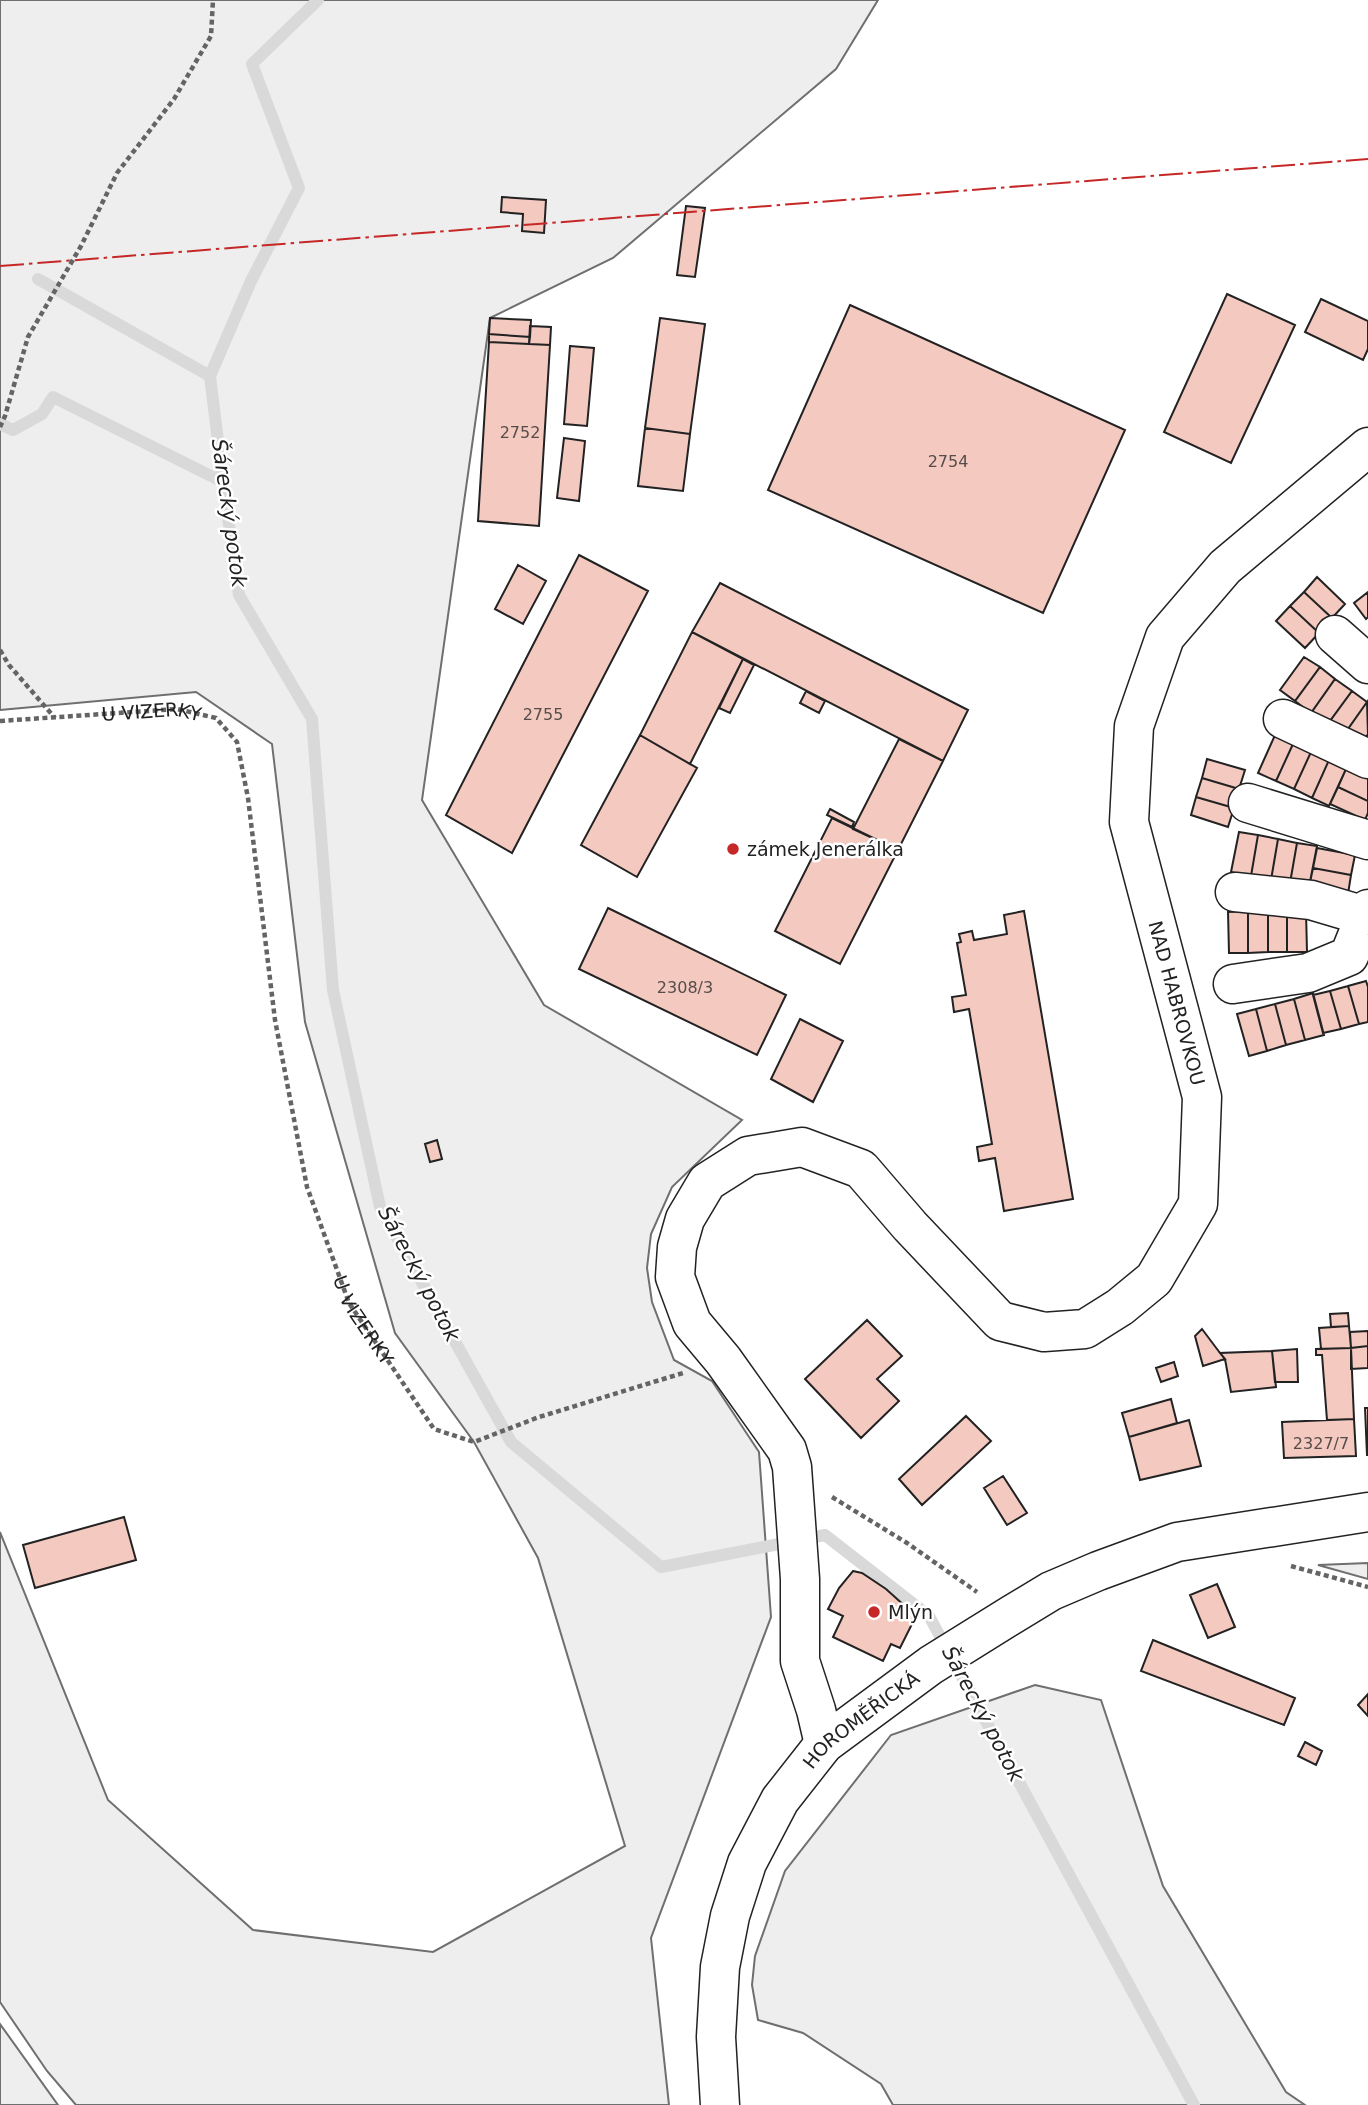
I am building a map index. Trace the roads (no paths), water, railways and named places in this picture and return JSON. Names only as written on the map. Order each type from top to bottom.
[{"type":"main road","name":"NAD HABROVKOU","points":[[824,1744],[800,1661],[799,1562],[792,1467],[787,1450],[723,1360],[692,1323],[675,1276],[677,1247],[685,1219],[707,1182],[748,1156],[802,1147],[861,1169],[910,1226],[1000,1321],[1044,1332],[1085,1329],[1120,1307],[1154,1279],[1198,1204],[1202,1097],[1129,822],[1134,726],[1166,637],[1225,567],[1368,447]]},
{"type":"main road","points":[[1335,635],[1368,664]]},
{"type":"main road","points":[[1283,719],[1368,760]]},
{"type":"main road","points":[[1248,803],[1368,840]]},
{"type":"main road","points":[[1233,984],[1308,973],[1349,956],[1367,913],[1311,900],[1235,892]]},
{"type":"main road","name":"HOROMĚŘICKÁ","points":[[720,2105],[716,2037],[720,1967],[730,1916],[747,1863],[780,1800],[824,1744],[931,1665],[1051,1591],[1177,1542],[1368,1512]]},
{"type":"waterway","name":"Šárecký potok","points":[[318,0],[252,64],[299,188],[251,281],[210,376],[239,595],[312,719],[333,990],[380,1207],[511,1442],[661,1567],[825,1535],[929,1616],[1194,2105]]},
{"type":"waterway","points":[[38,279],[210,376]]},
{"type":"waterway","points":[[0,424],[13,430],[42,414],[53,397],[223,482]]},
{"type":"place","name":"zámek Jenerálka","points":[[733,849]]},
{"type":"place","name":"Mlýn","points":[[874,1612]]}]
